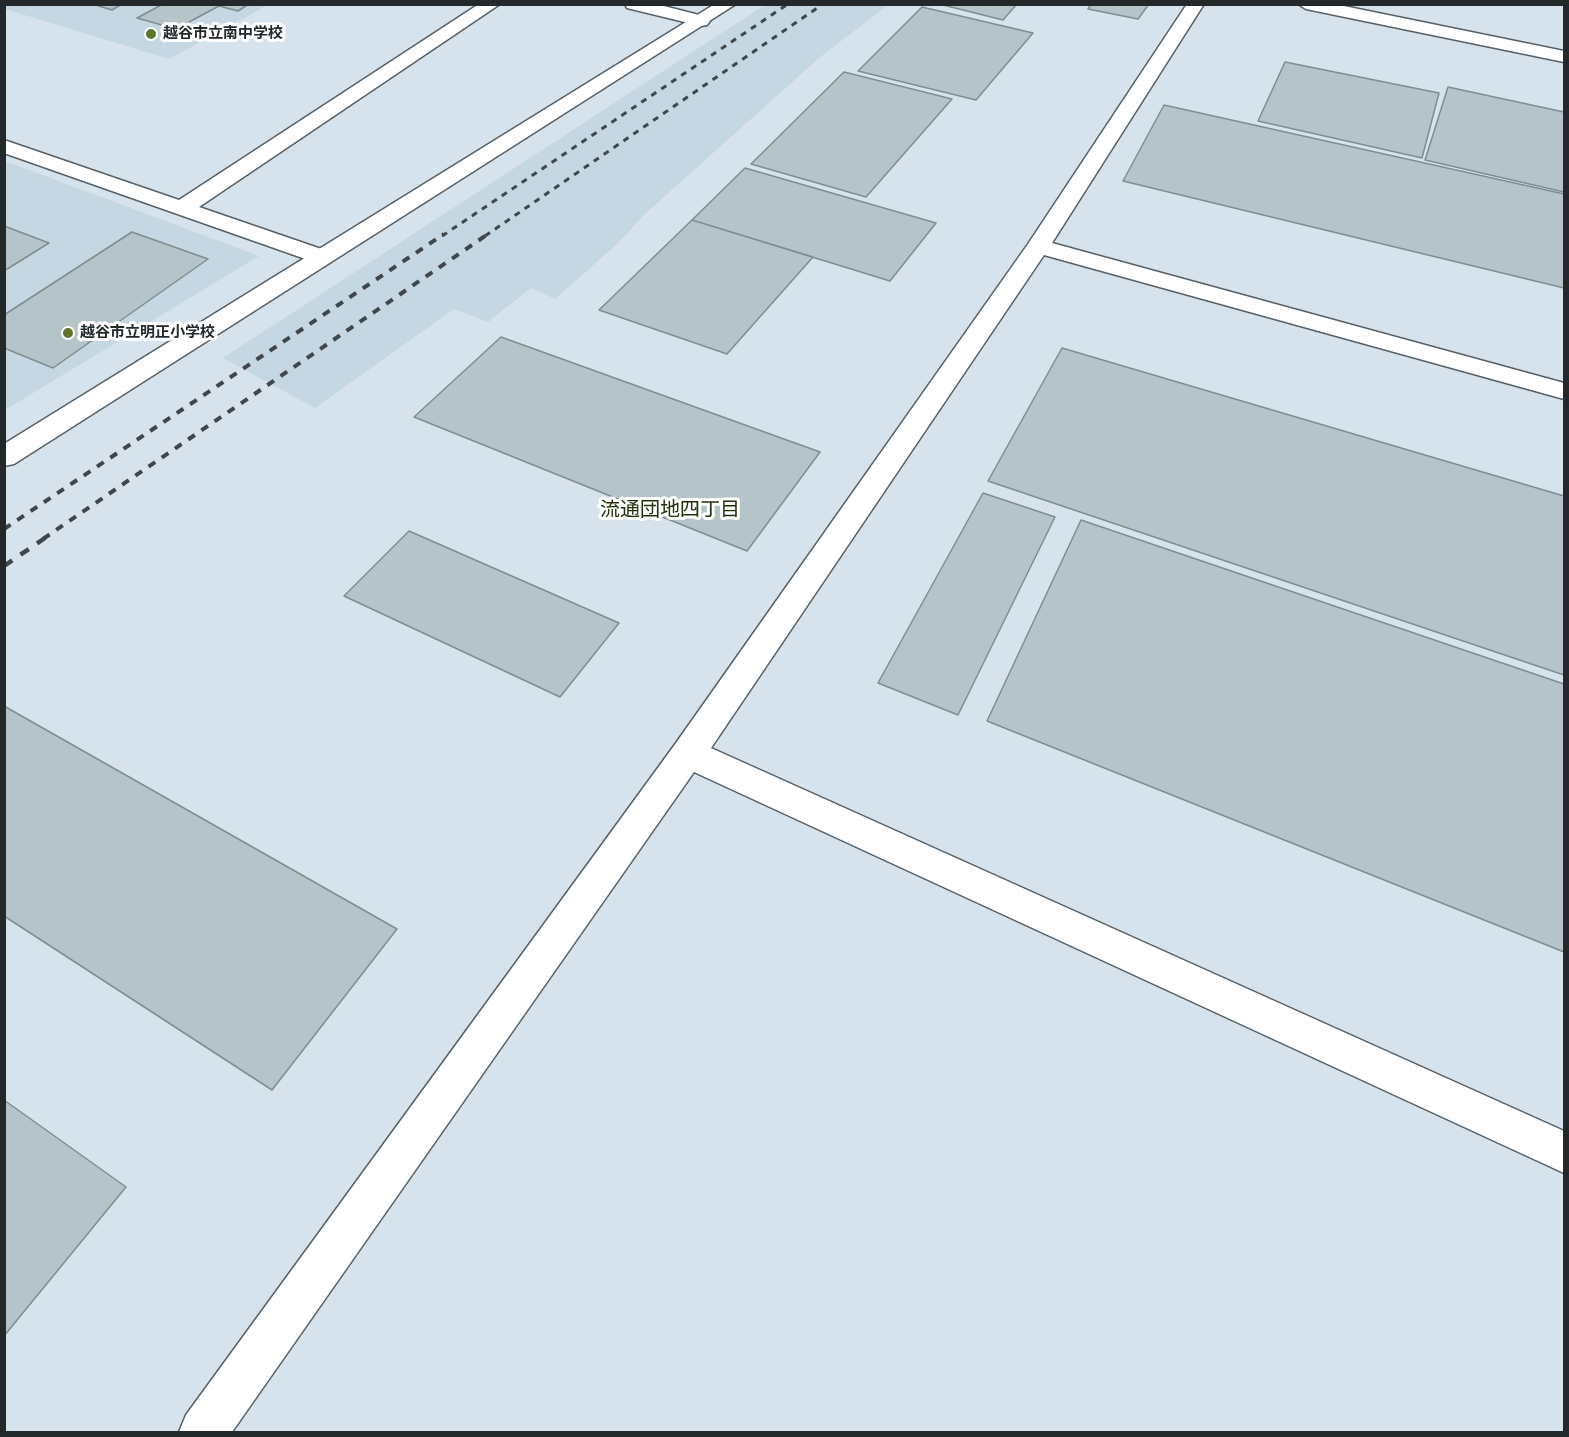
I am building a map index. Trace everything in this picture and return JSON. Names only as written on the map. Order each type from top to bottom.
[{"type":"street","points":[[183,207],[492,4]]},
{"type":"street","points":[[633,4],[701,21]]},
{"type":"street","points":[[4,457],[728,4]]},
{"type":"street","points":[[203,1432],[688,753],[1038,246],[1196,4]]},
{"type":"street","points":[[1306,4],[1564,57]]},
{"type":"street","points":[[4,146],[322,257]]},
{"type":"street","points":[[1038,246],[1564,391]]},
{"type":"street","points":[[688,753],[1564,1152]]},
{"type":"shaded area","points":[[766,4],[888,5],[819,58],[645,214],[617,244],[555,299],[531,288],[488,322],[454,309],[315,408],[223,358]]},
{"type":"shaded area","name":"越谷市立南中学校","points":[[4,5],[268,5],[169,59],[5,9]]},
{"type":"shaded area","name":"越谷市立明正小学校","points":[[5,161],[259,256],[5,410]]},
{"type":"building","points":[[92,4],[122,4],[112,10]]},
{"type":"building","points":[[163,4],[249,4],[238,11],[219,6],[176,29],[137,18]]},
{"type":"building","points":[[939,4],[1017,4],[1003,20]]},
{"type":"building","points":[[1091,4],[1149,4],[1138,19],[1088,9]]},
{"type":"building","points":[[922,7],[1033,33],[976,100],[858,71]]},
{"type":"building","points":[[1285,62],[1439,93],[1422,158],[1258,121]]},
{"type":"building","points":[[844,72],[952,99],[866,197],[751,164]]},
{"type":"building","points":[[1448,87],[1564,112],[1564,192],[1425,160]]},
{"type":"building","points":[[1164,105],[1564,194],[1564,288],[1123,181]]},
{"type":"building","points":[[745,168],[936,223],[890,281],[692,220]]},
{"type":"building","points":[[692,220],[813,257],[727,354],[599,310]]},
{"type":"building","points":[[4,226],[49,243],[4,271]]},
{"type":"building","points":[[132,232],[208,259],[53,368],[4,348],[4,315]]},
{"type":"building","points":[[501,337],[820,452],[747,551],[414,417]]},
{"type":"building","points":[[1062,348],[1564,496],[1564,675],[988,481]]},
{"type":"building","points":[[983,493],[1055,517],[958,715],[878,683]]},
{"type":"building","points":[[1081,520],[1564,684],[1564,952],[987,721]]},
{"type":"building","points":[[409,531],[619,623],[560,697],[344,596]]},
{"type":"building","points":[[4,706],[397,929],[272,1090],[4,916]]},
{"type":"building","points":[[4,1100],[126,1187],[4,1336]]},
{"type":"railway","points":[[442,236],[788,4]]},
{"type":"railway","points":[[485,236],[823,4]]},
{"type":"railway","points":[[4,529],[444,234]]},
{"type":"railway","points":[[43,539],[488,234]]},
{"type":"railway","points":[[4,566],[45,538]]},
{"type":"place","name":"越谷市立南中学校","points":[[151,34]]},
{"type":"place","name":"越谷市立明正小学校","points":[[68,333]]},
{"type":"district","name":"流通団地四丁目","points":[[670,511]]}]
